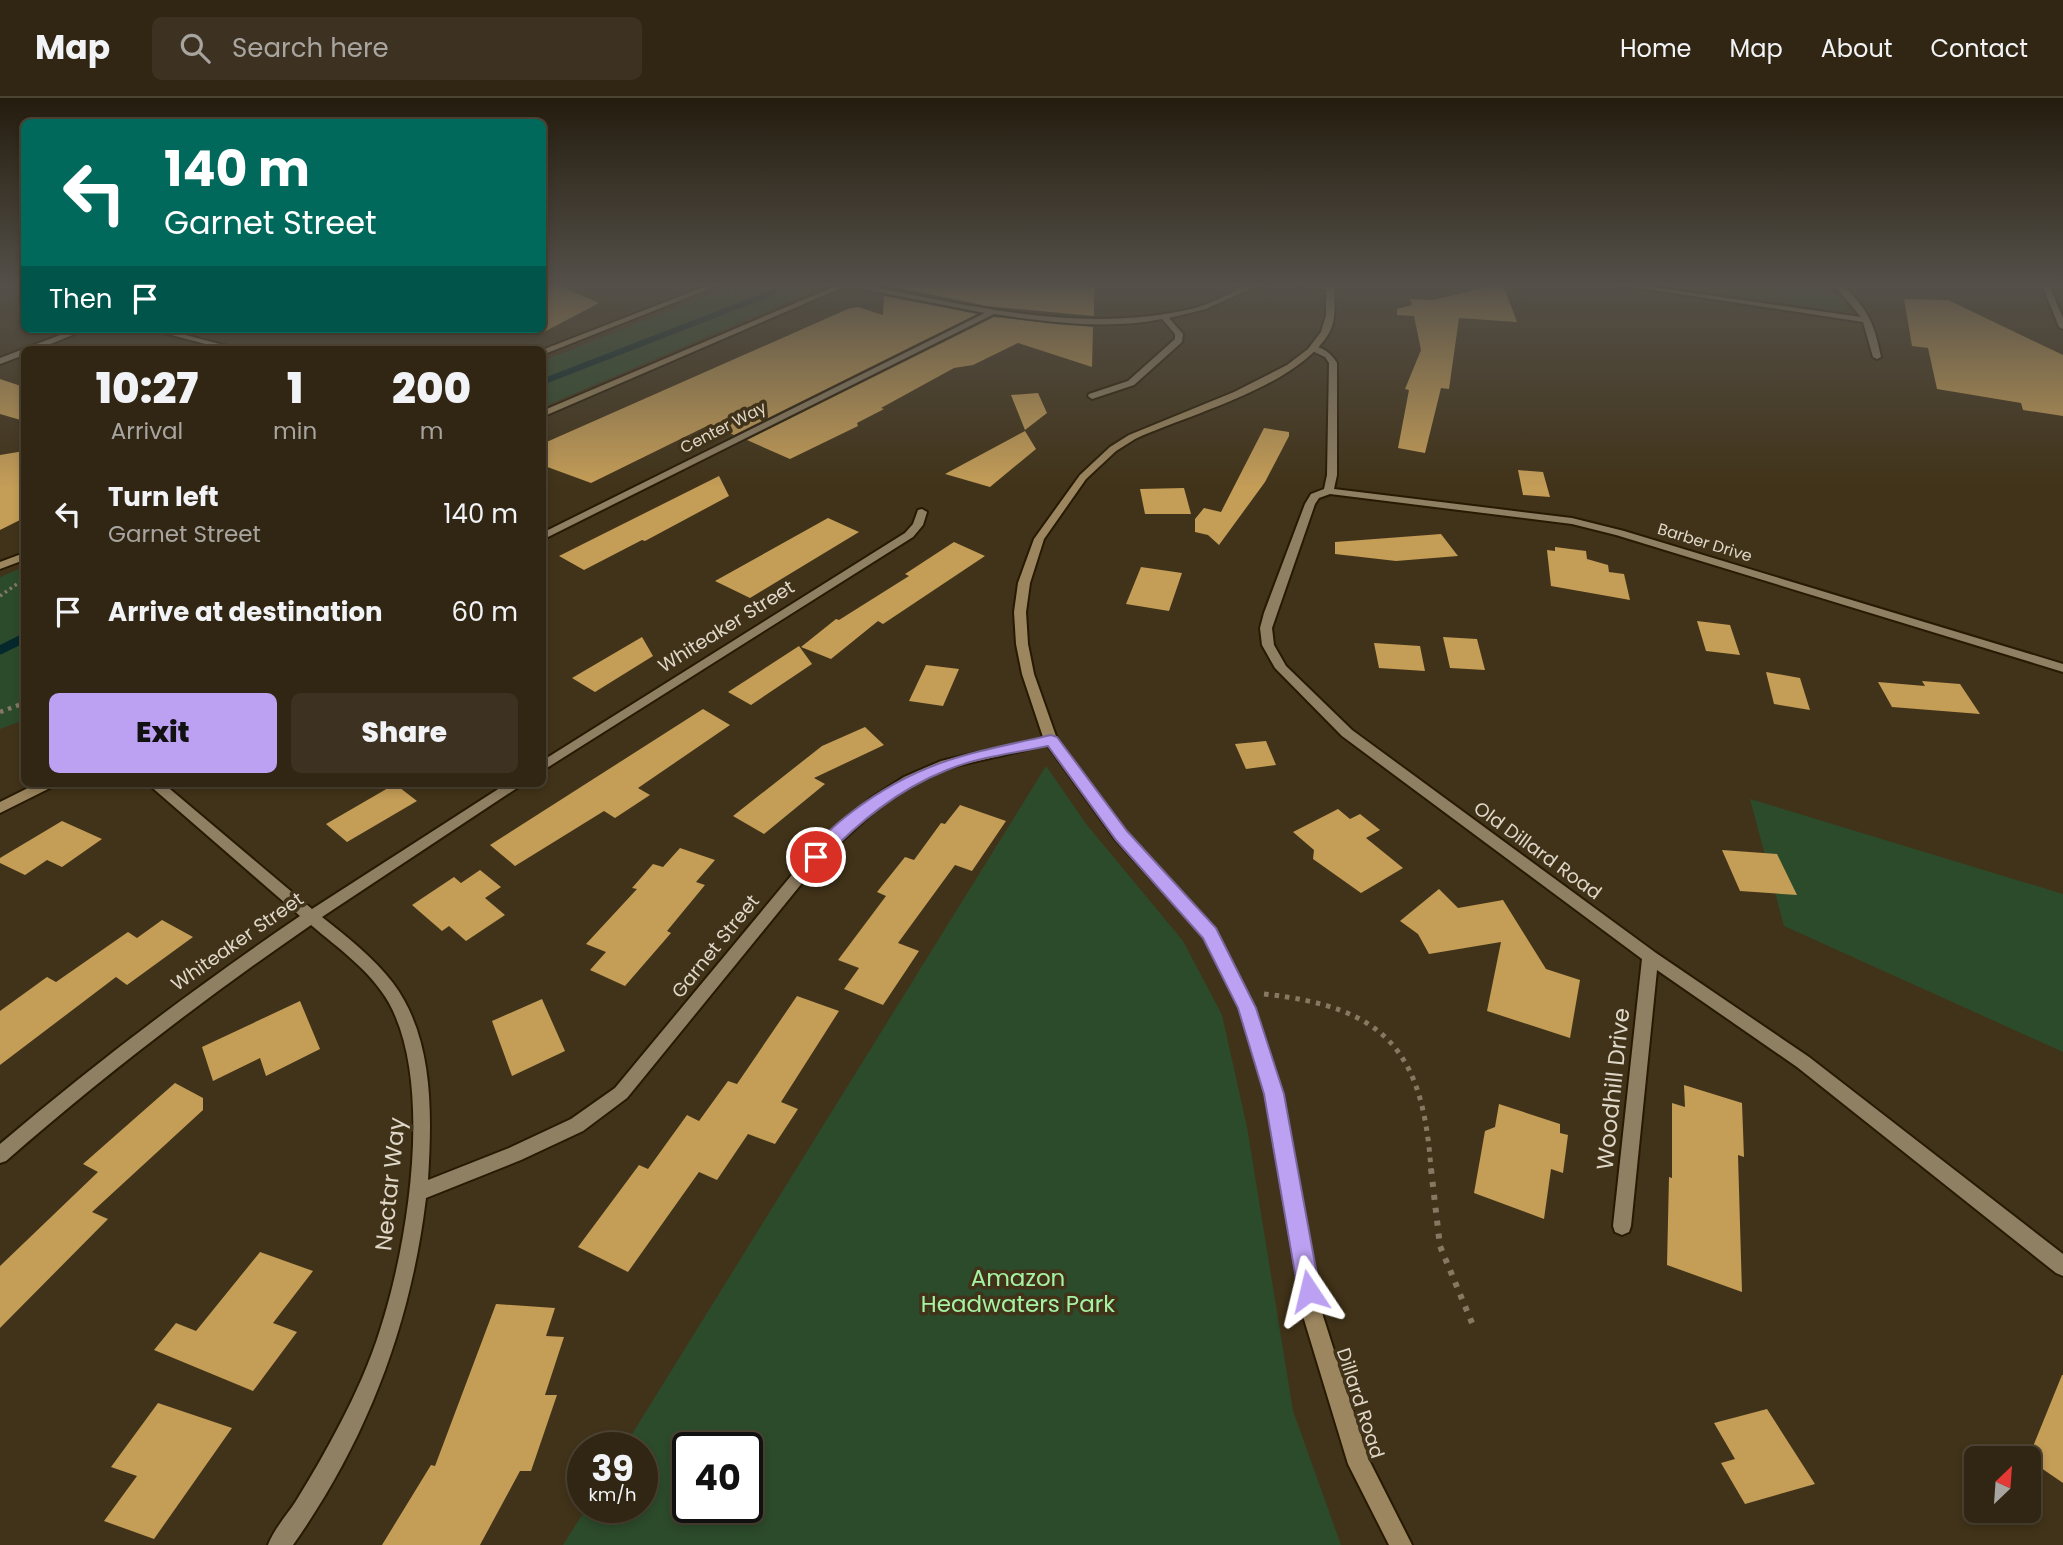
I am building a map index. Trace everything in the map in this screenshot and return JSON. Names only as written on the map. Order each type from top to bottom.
[{"type":"street","points":[[0,361],[21,353]]},
{"type":"street","points":[[546,412],[686,353]]},
{"type":"street","name":"Center Way","points":[[546,535],[911,353]]},
{"type":"street","points":[[1092,396],[1131,383],[1166,353]]},
{"type":"street","name":"Dillard Road","points":[[1307,353],[1288,368],[1253,387],[1164,422],[1113,449],[1083,477],[1051,518],[1031,560],[1020,612],[1022,644],[1028,674],[1051,740],[1121,835],[1210,933],[1239,992],[1274,1094],[1314,1316],[1359,1464],[1401,1545]]},
{"type":"street","points":[[1323,353],[1333,363],[1332,475],[1329,491]]},
{"type":"street","points":[[1876,353],[1877,357]]},
{"type":"street","name":"Barber Drive","points":[[1329,491],[1572,521],[1631,536],[2063,668]]},
{"type":"street","name":"Old Dillard Road","points":[[1329,491],[1315,496],[1310,504],[1270,613],[1266,628],[1268,645],[1281,668],[1347,733],[1650,957],[1803,1062],[2063,1266]]},
{"type":"street","name":"Whiteaker Street","points":[[546,764],[909,535],[918,525],[922,512]]},
{"type":"street","points":[[0,566],[21,557]]},
{"type":"street","name":"Garnet Street","points":[[416,1193],[515,1154],[577,1125],[621,1093],[816,857],[847,824],[891,790],[945,765],[1051,740]]},
{"type":"street","points":[[0,808],[41,787]]},
{"type":"street","name":"Nectar Way","points":[[159,787],[355,953],[395,1000],[414,1052],[423,1116],[416,1193],[398,1305],[376,1369],[334,1456],[279,1545]]},
{"type":"street","name":"Whiteaker Street","points":[[0,1155],[170,1014],[309,915],[511,787]]},
{"type":"street","name":"Woodhill Drive","points":[[1622,1226],[1650,957]]},
{"type":"path","points":[[0,596],[21,581]]},
{"type":"path","points":[[0,712],[21,704]]},
{"type":"path","points":[[1239,992],[1327,1001],[1352,1012],[1396,1047],[1423,1108],[1437,1236],[1472,1323]]},
{"type":"green space","points":[[564,353],[669,353],[546,406],[546,360]]},
{"type":"green space","points":[[21,568],[21,721],[0,729],[0,577]]},
{"type":"green space","name":"Amazon Headwaters Park","points":[[1046,766],[1087,825],[1183,941],[1222,1015],[1247,1127],[1293,1411],[1341,1545],[563,1545],[577,1523],[658,1523],[658,1432],[633,1432]]},
{"type":"green space","points":[[1750,799],[2063,894],[2063,1052],[1784,926]]},
{"type":"building","points":[[749,353],[900,353],[734,435],[711,424],[591,483],[546,466],[546,442]]},
{"type":"building","points":[[923,353],[999,353],[973,365],[954,368],[881,408],[884,409],[857,423],[858,426],[790,459],[747,440]]},
{"type":"building","points":[[1047,353],[1092,353],[1092,367]]},
{"type":"building","points":[[1420,353],[1454,353],[1449,389],[1441,388],[1425,453],[1398,448],[1409,390],[1405,389]]},
{"type":"building","points":[[1929,353],[2058,353],[2063,355],[2063,416],[2023,410],[2021,403],[1937,389]]},
{"type":"building","points":[[0,379],[21,386],[21,420],[0,414]]},
{"type":"building","points":[[1038,393],[1047,413],[1025,430],[1011,395]]},
{"type":"building","points":[[1264,428],[1289,432],[1289,436],[1265,482],[1219,545],[1208,535],[1195,532],[1195,519],[1204,508],[1221,512]]},
{"type":"building","points":[[1025,431],[1036,449],[990,487],[945,474]]},
{"type":"building","points":[[21,452],[21,520],[0,530],[0,455]]},
{"type":"building","points":[[1518,470],[1543,472],[1550,497],[1523,495]]},
{"type":"building","points":[[719,476],[729,496],[645,541],[642,540],[584,570],[559,556]]},
{"type":"building","points":[[1184,488],[1191,514],[1145,514],[1140,489]]},
{"type":"building","points":[[828,518],[859,532],[750,598],[715,581]]},
{"type":"building","points":[[1441,534],[1458,556],[1396,561],[1335,554],[1335,542]]},
{"type":"building","points":[[954,542],[985,556],[883,624],[878,621],[831,659],[801,647],[836,619],[839,620],[909,576],[905,574]]},
{"type":"building","points":[[1555,547],[1586,551],[1587,559],[1608,565],[1609,572],[1624,574],[1630,600],[1551,586],[1547,550],[1555,551]]},
{"type":"building","points":[[1141,567],[1182,573],[1169,611],[1126,604]]},
{"type":"building","points":[[1697,621],[1730,625],[1740,655],[1706,651]]},
{"type":"building","points":[[642,637],[653,656],[595,692],[572,678]]},
{"type":"building","points":[[1443,637],[1477,639],[1485,670],[1450,668]]},
{"type":"building","points":[[1374,643],[1420,646],[1425,671],[1379,668]]},
{"type":"building","points":[[799,646],[812,664],[751,705],[728,692]]},
{"type":"building","points":[[926,665],[959,669],[943,706],[909,701]]},
{"type":"building","points":[[1766,672],[1800,678],[1810,710],[1774,704]]},
{"type":"building","points":[[1922,681],[1960,684],[1980,714],[1892,707],[1878,682],[1925,686]]},
{"type":"building","points":[[703,709],[730,725],[638,788],[650,795],[615,818],[604,811],[515,866],[490,845]]},
{"type":"building","points":[[865,727],[884,745],[814,778],[825,784],[764,834],[733,816],[822,746]]},
{"type":"building","points":[[1266,741],[1276,765],[1246,769],[1235,744]]},
{"type":"building","points":[[390,787],[399,787],[417,801],[347,842],[326,824]]},
{"type":"building","points":[[960,805],[1006,821],[972,871],[955,865],[898,943],[919,951],[883,1005],[844,989],[859,968],[838,960],[886,896],[877,892],[905,857],[914,860],[941,823],[945,824]]},
{"type":"building","points":[[1338,809],[1350,819],[1360,814],[1380,830],[1366,838],[1403,868],[1361,893],[1313,859],[1314,850],[1293,832]]},
{"type":"building","points":[[62,821],[102,839],[62,867],[47,860],[25,875],[0,863],[0,858]]},
{"type":"building","points":[[680,848],[715,860],[696,882],[705,885],[667,931],[671,933],[625,986],[590,970],[606,952],[586,944],[637,889],[632,888],[653,864],[663,867]]},
{"type":"building","points":[[1722,850],[1777,854],[1797,895],[1740,891]]},
{"type":"building","points":[[480,870],[501,887],[485,898],[505,915],[466,941],[449,926],[442,931],[412,905],[454,877],[461,883]]},
{"type":"building","points":[[1439,889],[1458,908],[1503,900],[1546,969],[1580,980],[1570,1038],[1487,1011],[1501,942],[1429,954],[1418,934],[1400,921]]},
{"type":"building","points":[[162,920],[193,937],[127,985],[116,977],[0,1065],[0,1011],[47,977],[56,982],[128,932],[137,938]]},
{"type":"building","points":[[797,996],[839,1011],[781,1102],[798,1109],[775,1144],[748,1134],[717,1180],[699,1172],[628,1272],[578,1247],[639,1165],[648,1169],[687,1115],[699,1121],[728,1081],[737,1084]]},
{"type":"building","points":[[542,999],[565,1051],[512,1076],[492,1021]]},
{"type":"building","points":[[300,1001],[320,1049],[266,1076],[260,1058],[213,1081],[202,1047]]},
{"type":"building","points":[[175,1083],[203,1098],[203,1110],[92,1212],[108,1219],[0,1328],[0,1266],[98,1172],[83,1164]]},
{"type":"building","points":[[1684,1085],[1742,1103],[1744,1157],[1738,1155],[1742,1292],[1667,1265],[1669,1177],[1672,1178],[1672,1103],[1685,1107]]},
{"type":"building","points":[[1499,1104],[1560,1124],[1560,1133],[1568,1135],[1563,1173],[1551,1169],[1544,1219],[1474,1193],[1485,1131],[1495,1127]]},
{"type":"building","points":[[260,1252],[313,1271],[273,1323],[297,1332],[253,1391],[154,1350],[176,1323],[196,1331]]},
{"type":"building","points":[[496,1304],[555,1308],[546,1336],[564,1337],[545,1395],[557,1395],[531,1471],[520,1471],[480,1545],[382,1545],[431,1465],[435,1466]]},
{"type":"building","points":[[2063,1375],[2063,1483],[2041,1468],[2041,1446],[2033,1446]]},
{"type":"building","points":[[158,1403],[232,1428],[154,1539],[104,1521],[137,1476],[111,1467]]},
{"type":"building","points":[[1767,1409],[1815,1484],[1745,1504],[1721,1463],[1735,1459],[1714,1423]]},
{"type":"waterway","points":[[546,380],[618,353]]},
{"type":"waterway","points":[[0,650],[21,640]]},
{"type":"route","points":[[816,857],[847,824],[891,790],[945,765],[1051,740],[1121,835],[1210,933],[1247,1008],[1274,1094],[1309,1291]]}]
